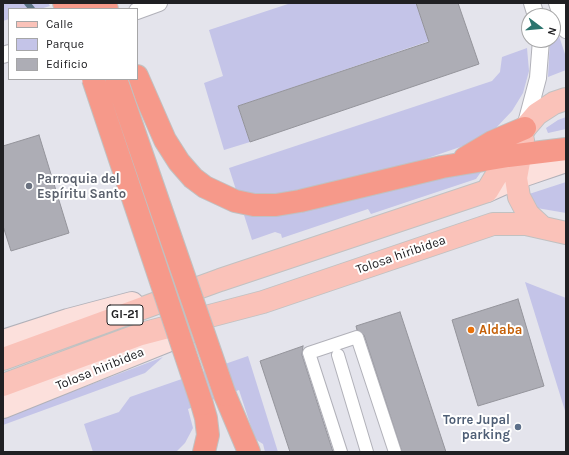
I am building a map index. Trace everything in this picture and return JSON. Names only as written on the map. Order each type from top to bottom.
[{"type":"highway","points":[[138,78],[165,140],[179,162],[193,178],[219,194],[235,201],[254,205],[276,205],[300,201],[442,167],[514,155],[566,150]]},
{"type":"highway","points":[[93,80],[204,411],[208,435],[204,452]]},
{"type":"highway","points":[[116,80],[225,395],[249,452]]},
{"type":"highway","points":[[442,167],[464,158],[492,142],[525,128]]},
{"type":"highway","points":[[225,395],[239,452]]},
{"type":"highway","points":[[192,452],[199,446],[204,411]]},
{"type":"main road","points":[[486,191],[514,155],[525,128],[537,114],[554,103],[566,99]]},
{"type":"main road","points":[[514,155],[519,197],[528,214],[542,227]]},
{"type":"main road","points":[[3,341],[68,320],[220,280],[486,191],[516,178],[566,161]]},
{"type":"main road","name":"Tolosa hiribidea","points":[[3,408],[263,302],[493,224],[526,224],[566,233]]},
{"type":"main road","name":"Tolosa hiribidea","points":[[542,227],[566,243]]},
{"type":"main road","name":"GI-21","points":[[3,359],[220,280]]},
{"type":"main road","name":"Tolosa hiribidea","points":[[3,385],[141,334],[263,302]]},
{"type":"street","points":[[138,10],[159,3]]},
{"type":"street","points":[[557,3],[566,30]]},
{"type":"street","points":[[525,128],[538,78],[540,48]]},
{"type":"street","points":[[341,452],[308,353],[357,337],[395,452]]},
{"type":"street","points":[[338,356],[367,452]]},
{"type":"green space","points":[[3,3],[48,3],[50,6],[43,8],[8,8],[8,19],[3,21]]},
{"type":"green space","points":[[291,3],[416,3],[429,41],[238,106],[250,142],[224,150],[204,83],[223,76],[209,30]]},
{"type":"green space","points":[[561,42],[566,57],[566,70],[548,77],[550,48],[561,48]]},
{"type":"green space","points":[[527,48],[529,71],[523,93],[512,111],[494,130],[469,144],[419,161],[295,191],[301,212],[465,170],[478,169],[481,172],[476,179],[371,214],[368,209],[282,238],[281,234],[275,232],[252,240],[229,168],[492,81],[500,72],[502,57]]},
{"type":"green space","points":[[566,117],[566,129],[548,133],[546,128],[558,120]]},
{"type":"green space","points":[[566,182],[566,213],[531,207],[526,195]]},
{"type":"green space","points":[[525,282],[566,298],[566,414]]},
{"type":"green space","points":[[248,356],[278,452],[265,452],[263,444],[255,439],[239,390],[188,409],[193,428],[185,443],[176,452],[93,452],[84,424],[119,412],[130,397]]},
{"type":"green space","points":[[163,357],[145,373],[3,425],[3,418]]},
{"type":"building","points":[[416,3],[458,3],[479,64],[250,142],[238,106],[429,42]]},
{"type":"building","name":"Parroquia del Espíritu Santo","points":[[39,135],[69,233],[11,251],[3,226],[3,146]]},
{"type":"building","points":[[518,299],[544,386],[478,406],[452,320]]},
{"type":"building","points":[[400,312],[446,452],[402,452],[364,335],[357,330],[356,326]]},
{"type":"building","points":[[303,346],[302,355],[333,452],[290,452],[260,361]]},
{"type":"waterway","points":[[27,3],[31,8]]},
{"type":"place","name":"Parroquia del Espíritu Santo","points":[[29,186]]},
{"type":"place","name":"Aldaba","points":[[471,330]]},
{"type":"place","name":"Torre Jupal parking","points":[[518,427]]}]
